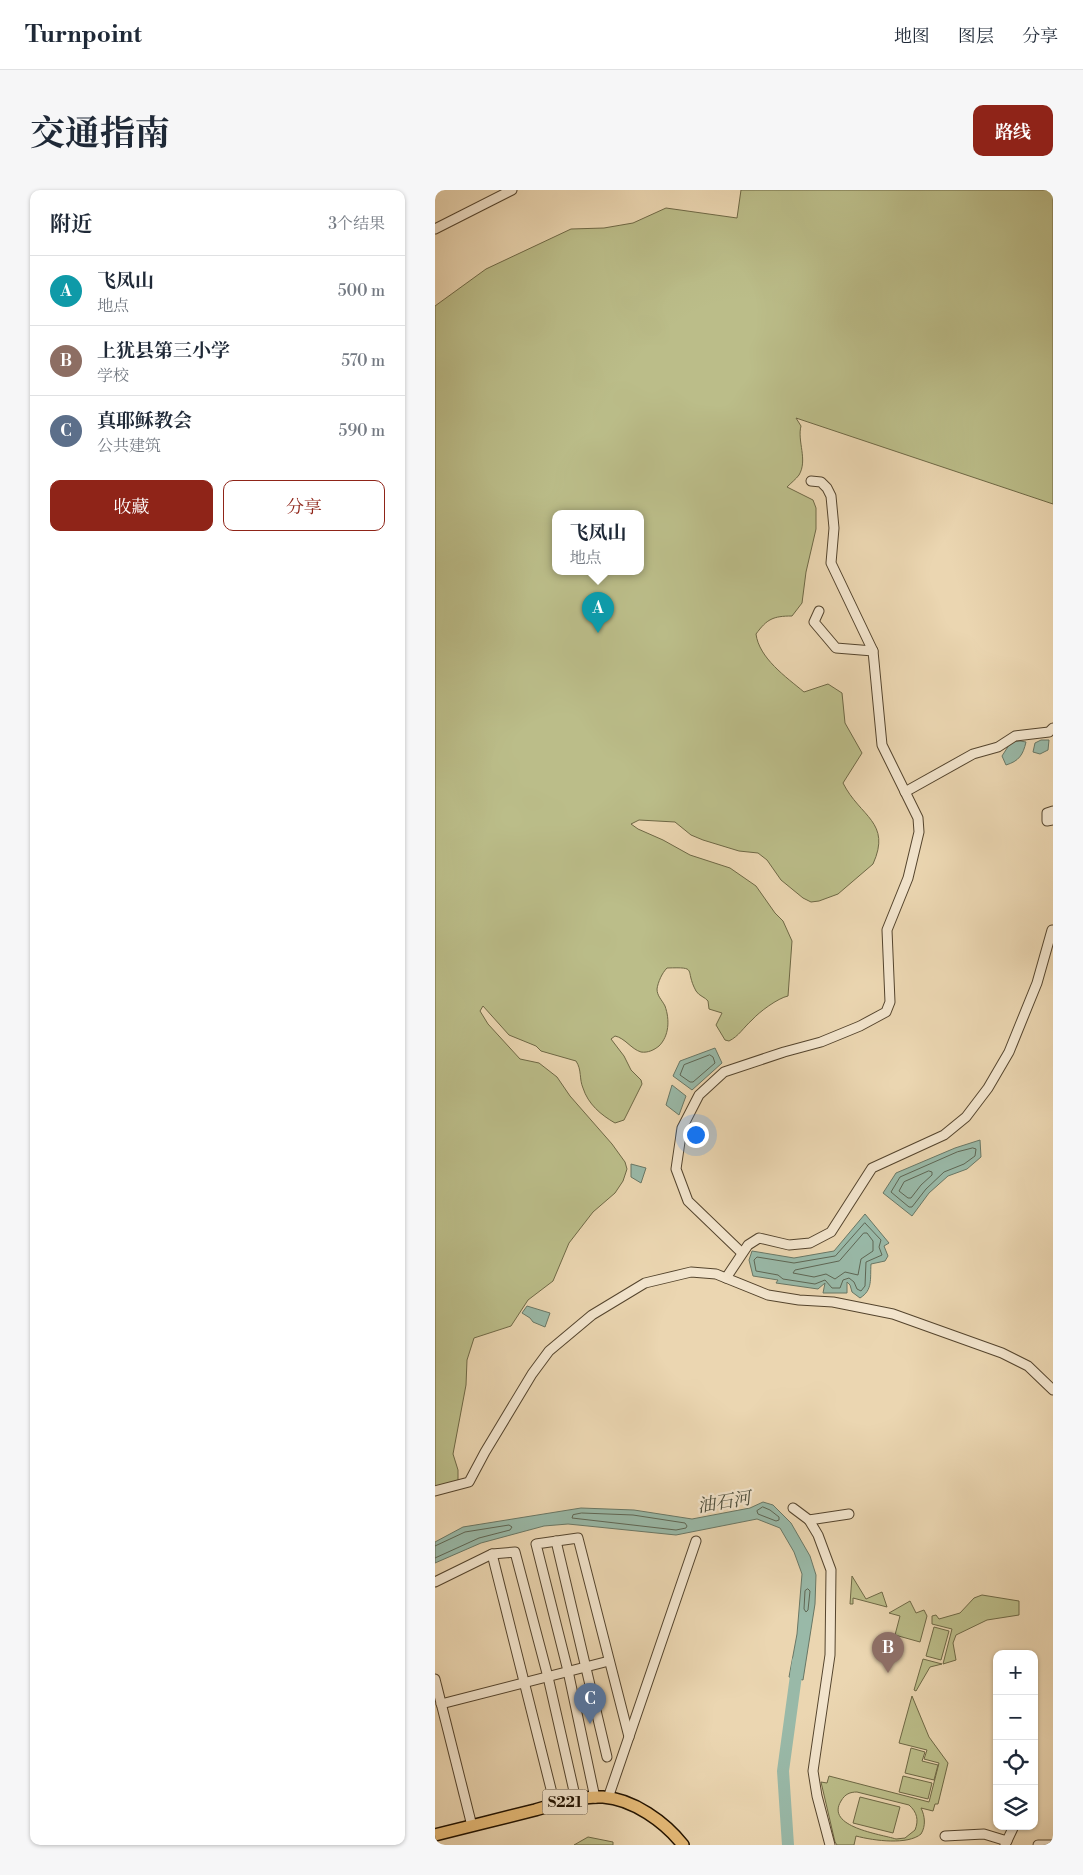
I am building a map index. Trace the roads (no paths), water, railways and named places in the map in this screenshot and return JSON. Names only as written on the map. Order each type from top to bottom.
[{"type":"main road","name":"S221","points":[[435,1835],[576,1800],[608,1798],[641,1810],[661,1822],[683,1845]]},
{"type":"street","points":[[435,228],[512,190]]},
{"type":"street","points":[[742,1253],[688,1200],[676,1169],[682,1128],[699,1095],[725,1072],[821,1042],[860,1026],[887,1012],[890,1002],[887,930],[908,878],[919,832],[918,818],[882,745],[873,651],[831,563],[834,528],[831,496],[821,482],[811,481]]},
{"type":"street","points":[[819,611],[814,622],[836,648],[873,651]]},
{"type":"street","points":[[905,792],[973,754],[998,747],[1015,736],[1049,732],[1053,728]]},
{"type":"street","points":[[1053,812],[1047,813],[1047,821],[1053,820]]},
{"type":"street","points":[[726,1278],[748,1245],[759,1238],[789,1244],[810,1243],[831,1232],[872,1168],[944,1135],[966,1117],[988,1088],[1009,1052],[1037,983],[1052,930]]},
{"type":"street","points":[[435,1491],[469,1482],[523,1390],[549,1352],[591,1315],[645,1283],[691,1272],[716,1274],[768,1295],[799,1300],[833,1302],[893,1314],[1002,1353],[1029,1366],[1053,1390]]},
{"type":"street","points":[[793,1508],[809,1520],[818,1536],[831,1570],[830,1655],[813,1771],[817,1796],[830,1845]]},
{"type":"street","points":[[809,1520],[849,1514]]},
{"type":"street","points":[[595,1798],[568,1671],[536,1544],[578,1538],[629,1736]]},
{"type":"street","points":[[608,1798],[696,1540]]},
{"type":"street","points":[[556,1541],[607,1757]]},
{"type":"street","points":[[435,1582],[492,1554],[515,1552],[548,1676],[576,1800]]},
{"type":"street","points":[[492,1554],[555,1805]]},
{"type":"street","points":[[441,1704],[609,1661]]},
{"type":"street","points":[[435,1679],[472,1826]]},
{"type":"street","points":[[945,1836],[984,1834],[1008,1842],[1012,1830]]},
{"type":"street","points":[[1038,1845],[1053,1845]]},
{"type":"water","points":[[1041,740],[1049,740],[1048,750],[1040,754],[1033,752],[1035,743]]},
{"type":"water","points":[[1011,742],[1026,742],[1022,754],[1014,762],[1006,765],[1002,756]]},
{"type":"water","points":[[715,1048],[722,1063],[692,1090],[673,1076],[680,1061]]},
{"type":"water","points":[[672,1085],[686,1096],[679,1115],[666,1105]]},
{"type":"water","points":[[980,1140],[981,1157],[967,1169],[948,1176],[929,1193],[912,1216],[883,1193],[896,1173],[955,1148]]},
{"type":"water","points":[[631,1164],[646,1168],[641,1183],[631,1177]]},
{"type":"water","points":[[865,1214],[889,1243],[884,1246],[888,1256],[885,1261],[871,1264],[869,1288],[860,1298],[852,1292],[847,1282],[847,1293],[823,1293],[825,1283],[818,1289],[776,1283],[778,1280],[753,1276],[749,1260],[752,1251],[794,1258],[834,1251]]},
{"type":"water","points":[[527,1306],[550,1313],[545,1327],[533,1322],[522,1313]]},
{"type":"water","points":[[763,1502],[773,1505],[791,1523],[810,1556],[816,1575],[815,1604],[803,1680],[789,1677],[797,1634],[802,1574],[794,1552],[780,1528],[757,1519],[676,1535],[568,1524],[544,1526],[481,1543],[435,1563],[435,1542],[463,1527],[581,1508],[634,1510],[692,1519],[750,1508]]},
{"type":"waterway","name":"油石河","points":[[788,1845],[783,1771],[798,1661]]},
{"type":"place","name":"飞凤山","points":[[598,633]]},
{"type":"place","name":"上犹县第三小学","points":[[888,1673]]},
{"type":"place","name":"真耶稣教会","points":[[590,1724]]}]
